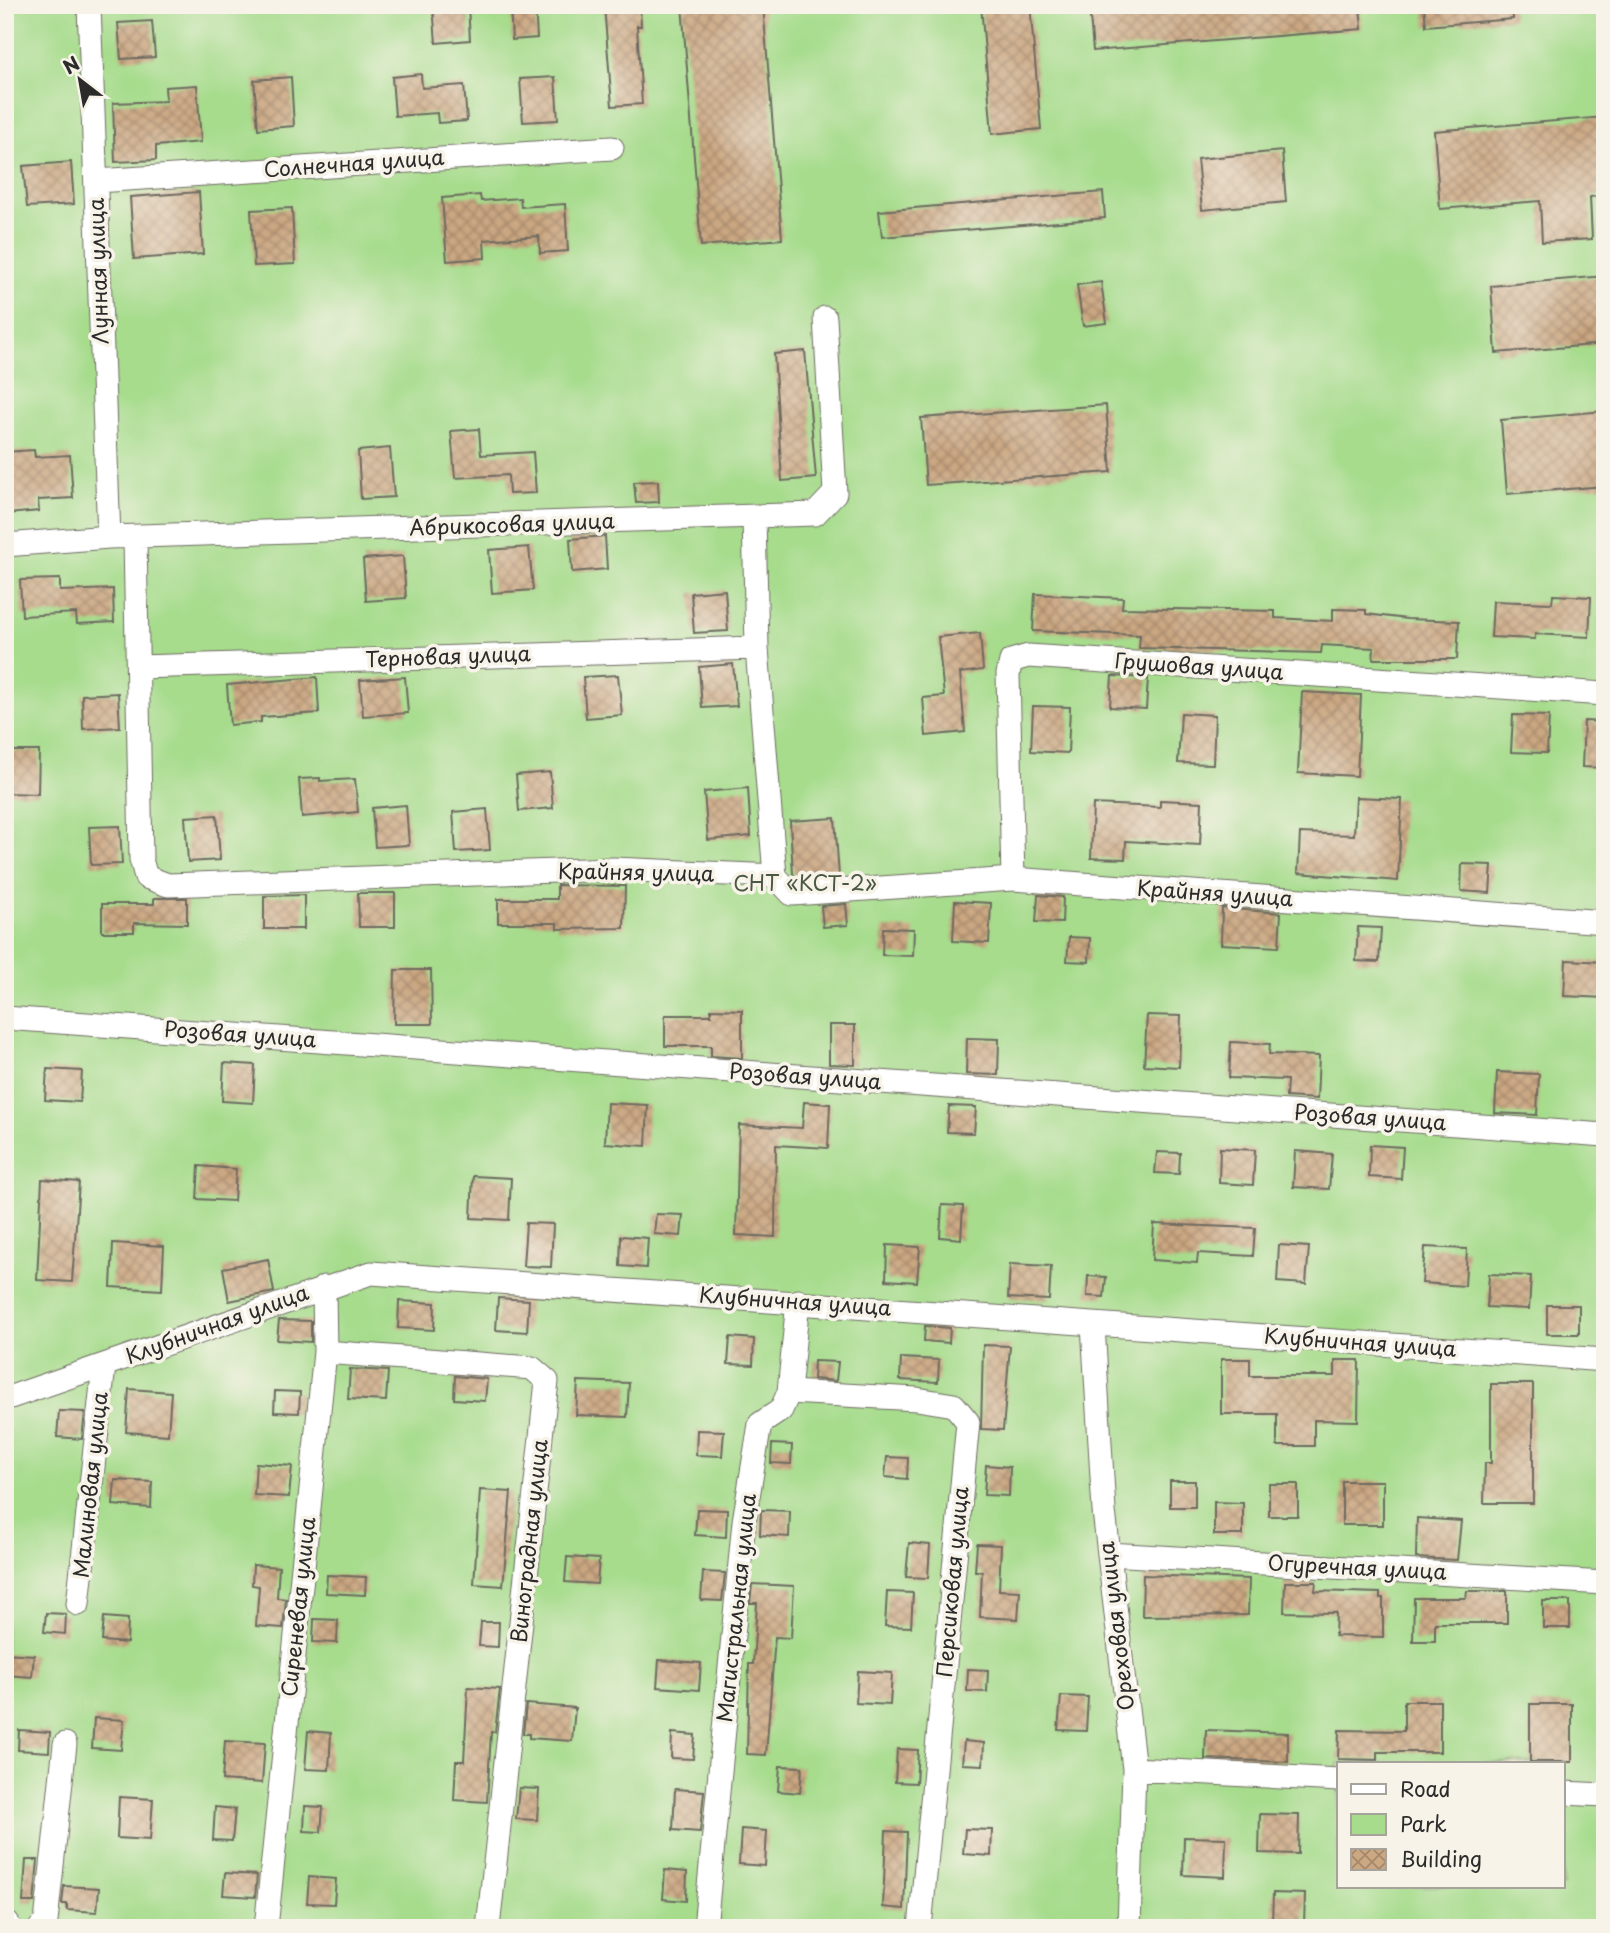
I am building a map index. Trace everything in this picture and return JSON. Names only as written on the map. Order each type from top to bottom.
[{"type":"street","name":"Лунная улица","points":[[89,5],[108,537]]},
{"type":"street","name":"Солнечная улица","points":[[96,181],[612,148]]},
{"type":"street","name":"Абрикосовая улица","points":[[5,545],[108,537],[815,514],[835,493],[825,318]]},
{"type":"street","points":[[754,517],[758,648],[775,876]]},
{"type":"street","points":[[135,538],[138,667]]},
{"type":"street","name":"Терновая улица","points":[[138,667],[758,648]]},
{"type":"street","name":"Грушовая улица","points":[[1013,879],[1008,674],[1011,661],[1028,656],[1605,694]]},
{"type":"street","name":"Крайняя улица","points":[[138,667],[141,859],[146,877],[168,885],[613,869],[775,876],[792,894],[1013,879],[1605,922]]},
{"type":"street","name":"Розовая улица","points":[[5,1018],[1605,1135]]},
{"type":"street","name":"Клубничная улица","points":[[5,1399],[371,1273],[1605,1360]]},
{"type":"street","name":"Сиреневая улица","points":[[266,1928],[325,1352],[324,1287]]},
{"type":"street","points":[[789,1392],[798,1301]]},
{"type":"street","name":"Ореховая улица","points":[[1093,1325],[1109,1553],[1134,1769],[1129,1928]]},
{"type":"street","name":"Виноградная улица","points":[[325,1352],[532,1368],[547,1381],[488,1928]]},
{"type":"street","name":"Малиновая улица","points":[[78,1604],[104,1366]]},
{"type":"street","name":"Магистральная улица","points":[[705,1928],[744,1521],[760,1424],[781,1410],[789,1392]]},
{"type":"street","name":"Персиковая улица","points":[[789,1392],[954,1405],[968,1422],[920,1928]]},
{"type":"street","name":"Огуречная улица","points":[[1109,1553],[1605,1583]]},
{"type":"street","points":[[40,1928],[46,1922],[65,1744]]},
{"type":"street","points":[[1134,1769],[1337,1780]]},
{"type":"street","points":[[1564,1793],[1605,1796]]},
{"type":"green space","name":"СНТ «КСТ-2»","points":[[5,5],[1605,5],[1605,1928],[5,1928]]},
{"type":"building","points":[[433,5],[468,5],[470,40],[436,43]]},
{"type":"building","points":[[510,5],[535,5],[537,38],[512,40]]},
{"type":"building","points":[[604,5],[640,5],[641,26],[637,26],[642,104],[612,106]]},
{"type":"building","points":[[682,5],[763,5],[782,239],[701,246]]},
{"type":"building","points":[[981,5],[1030,5],[1041,129],[992,134]]},
{"type":"building","points":[[1089,5],[1360,5],[1362,29],[1093,51]]},
{"type":"building","points":[[1424,5],[1512,5],[1513,19],[1426,26]]},
{"type":"building","points":[[152,21],[155,57],[121,59],[118,23]]},
{"type":"building","points":[[421,74],[422,88],[464,85],[467,121],[438,123],[437,113],[395,116],[392,77]]},
{"type":"building","points":[[291,77],[294,126],[258,129],[254,80]]},
{"type":"building","points":[[555,77],[558,120],[523,122],[520,79]]},
{"type":"building","points":[[197,85],[201,142],[156,146],[156,160],[115,162],[113,103],[166,101],[165,87]]},
{"type":"building","points":[[1605,117],[1605,195],[1590,197],[1592,239],[1542,242],[1540,201],[1440,209],[1434,131]]},
{"type":"building","points":[[1282,151],[1286,202],[1202,210],[1197,159]]},
{"type":"building","points":[[71,162],[74,204],[27,207],[23,166]]},
{"type":"building","points":[[199,192],[203,254],[134,259],[130,197]]},
{"type":"building","points":[[1103,192],[1105,218],[882,237],[879,211]]},
{"type":"building","points":[[480,195],[481,201],[520,198],[521,207],[565,204],[568,251],[540,253],[539,236],[484,240],[485,258],[447,261],[442,198]]},
{"type":"building","points":[[292,208],[295,264],[254,266],[251,210]]},
{"type":"building","points":[[1605,276],[1605,344],[1496,353],[1491,286]]},
{"type":"building","points":[[1101,282],[1107,323],[1083,326],[1077,285]]},
{"type":"building","points":[[805,351],[816,478],[782,481],[774,354]]},
{"type":"building","points":[[1106,405],[1111,472],[926,485],[921,418]]},
{"type":"building","points":[[1605,411],[1605,486],[1507,494],[1501,420]]},
{"type":"building","points":[[479,429],[481,455],[533,452],[536,493],[509,494],[508,475],[455,478],[451,431]]},
{"type":"building","points":[[390,448],[394,497],[361,499],[358,451]]},
{"type":"building","points":[[34,450],[35,457],[70,455],[73,498],[38,500],[39,511],[8,514],[5,452]]},
{"type":"building","points":[[658,481],[659,502],[636,503],[634,482]]},
{"type":"building","points":[[605,536],[607,569],[572,572],[570,539]]},
{"type":"building","points":[[529,547],[533,590],[492,593],[489,550]]},
{"type":"building","points":[[403,556],[406,598],[366,601],[363,559]]},
{"type":"building","points":[[60,579],[60,591],[113,589],[114,622],[77,624],[76,613],[22,616],[20,580]]},
{"type":"building","points":[[725,590],[728,631],[694,633],[691,593]]},
{"type":"building","points":[[1035,594],[1123,598],[1122,608],[1275,611],[1275,618],[1333,621],[1333,609],[1366,610],[1366,614],[1407,619],[1459,621],[1457,659],[1373,659],[1374,648],[1322,645],[1321,653],[1139,648],[1140,635],[1033,631]]},
{"type":"building","points":[[1553,595],[1591,597],[1589,637],[1535,634],[1535,639],[1491,637],[1493,601],[1552,603]]},
{"type":"building","points":[[980,633],[983,670],[960,673],[965,732],[926,736],[923,698],[944,696],[938,637]]},
{"type":"building","points":[[733,664],[737,706],[702,708],[699,667]]},
{"type":"building","points":[[618,675],[622,715],[586,718],[583,677]]},
{"type":"building","points":[[1112,676],[1148,678],[1146,709],[1110,707]]},
{"type":"building","points":[[317,677],[319,713],[261,717],[261,722],[230,725],[227,685]]},
{"type":"building","points":[[405,677],[408,713],[363,716],[360,680]]},
{"type":"building","points":[[1302,692],[1361,695],[1357,776],[1298,773]]},
{"type":"building","points":[[118,693],[120,727],[83,729],[82,695]]},
{"type":"building","points":[[1033,706],[1070,707],[1068,753],[1031,751]]},
{"type":"building","points":[[1181,713],[1215,715],[1213,764],[1178,763]]},
{"type":"building","points":[[1513,715],[1549,716],[1547,753],[1511,752]]},
{"type":"building","points":[[1584,721],[1605,722],[1605,768],[1582,767]]},
{"type":"building","points":[[5,751],[39,751],[38,794],[5,793]]},
{"type":"building","points":[[550,772],[553,808],[519,811],[516,775]]},
{"type":"building","points":[[320,778],[320,781],[355,779],[358,812],[302,817],[299,779]]},
{"type":"building","points":[[748,788],[751,836],[708,840],[704,792]]},
{"type":"building","points":[[1356,797],[1402,799],[1398,881],[1298,873],[1300,833],[1354,835]]},
{"type":"building","points":[[1160,800],[1202,802],[1200,845],[1126,841],[1125,859],[1091,858],[1093,804],[1160,807]]},
{"type":"building","points":[[406,805],[409,845],[375,847],[372,808]]},
{"type":"building","points":[[487,809],[490,850],[456,852],[453,812]]},
{"type":"building","points":[[217,815],[220,860],[188,862],[185,817]]},
{"type":"building","points":[[835,818],[839,877],[798,880],[793,874],[790,821]]},
{"type":"building","points":[[120,826],[122,864],[91,865],[89,827]]},
{"type":"building","points":[[1462,864],[1492,865],[1490,893],[1461,891]]},
{"type":"building","points":[[557,885],[625,886],[624,928],[557,929],[557,923],[498,923],[498,899],[557,899]]},
{"type":"building","points":[[358,893],[395,893],[395,927],[359,927]]},
{"type":"building","points":[[304,895],[304,929],[264,929],[264,896]]},
{"type":"building","points":[[1038,895],[1063,897],[1062,923],[1036,922]]},
{"type":"building","points":[[154,898],[187,898],[187,924],[134,923],[134,932],[102,932],[102,904],[154,904]]},
{"type":"building","points":[[955,901],[991,903],[989,943],[953,941]]},
{"type":"building","points":[[846,904],[848,925],[823,927],[821,906]]},
{"type":"building","points":[[1222,908],[1281,913],[1279,947],[1221,944]]},
{"type":"building","points":[[1358,927],[1381,928],[1379,962],[1356,961]]},
{"type":"building","points":[[883,928],[914,929],[913,956],[882,955]]},
{"type":"building","points":[[1069,937],[1090,938],[1089,962],[1067,961]]},
{"type":"building","points":[[1566,960],[1605,962],[1605,998],[1564,996]]},
{"type":"building","points":[[395,970],[431,970],[432,1024],[394,1024]]},
{"type":"building","points":[[711,1009],[742,1010],[742,1058],[711,1056],[711,1046],[665,1046],[665,1015],[711,1015]]},
{"type":"building","points":[[1147,1015],[1181,1016],[1179,1067],[1144,1065]]},
{"type":"building","points":[[829,1025],[855,1025],[855,1065],[829,1064]]},
{"type":"building","points":[[967,1038],[999,1039],[998,1075],[966,1074]]},
{"type":"building","points":[[1231,1042],[1270,1044],[1269,1054],[1319,1056],[1317,1099],[1286,1097],[1287,1080],[1229,1078]]},
{"type":"building","points":[[224,1063],[255,1065],[253,1103],[222,1101]]},
{"type":"building","points":[[47,1069],[82,1071],[80,1102],[45,1100]]},
{"type":"building","points":[[1497,1072],[1539,1074],[1537,1115],[1495,1113]]},
{"type":"building","points":[[804,1102],[830,1104],[828,1148],[776,1145],[775,1237],[736,1235],[739,1125],[802,1128]]},
{"type":"building","points":[[607,1103],[648,1105],[646,1146],[605,1143]]},
{"type":"building","points":[[949,1106],[976,1107],[974,1133],[947,1132]]},
{"type":"building","points":[[1370,1145],[1403,1147],[1401,1179],[1369,1177]]},
{"type":"building","points":[[1220,1148],[1255,1150],[1253,1185],[1219,1183]]},
{"type":"building","points":[[1295,1151],[1332,1154],[1329,1189],[1293,1187]]},
{"type":"building","points":[[1157,1152],[1180,1153],[1179,1174],[1155,1173]]},
{"type":"building","points":[[199,1166],[236,1169],[234,1201],[197,1199]]},
{"type":"building","points":[[473,1176],[511,1178],[509,1220],[471,1218]]},
{"type":"building","points":[[42,1179],[79,1182],[72,1282],[37,1280]]},
{"type":"building","points":[[942,1205],[963,1206],[961,1239],[940,1237]]},
{"type":"building","points":[[656,1214],[683,1215],[681,1236],[654,1234]]},
{"type":"building","points":[[526,1223],[553,1224],[551,1267],[523,1266]]},
{"type":"building","points":[[1154,1224],[1255,1228],[1253,1256],[1198,1253],[1197,1263],[1152,1260]]},
{"type":"building","points":[[621,1236],[648,1238],[646,1268],[620,1266]]},
{"type":"building","points":[[113,1243],[164,1246],[162,1290],[111,1287]]},
{"type":"building","points":[[887,1245],[920,1247],[917,1282],[886,1280]]},
{"type":"building","points":[[1279,1245],[1309,1247],[1306,1284],[1277,1282]]},
{"type":"building","points":[[1425,1247],[1467,1249],[1465,1286],[1422,1283]]},
{"type":"building","points":[[268,1259],[274,1292],[229,1301],[223,1268]]},
{"type":"building","points":[[1010,1264],[1051,1266],[1049,1300],[1008,1298]]},
{"type":"building","points":[[1489,1274],[1531,1276],[1529,1309],[1487,1307]]},
{"type":"building","points":[[1088,1276],[1106,1277],[1104,1297],[1087,1296]]},
{"type":"building","points":[[498,1298],[529,1300],[527,1332],[496,1330]]},
{"type":"building","points":[[399,1301],[435,1303],[434,1330],[398,1328]]},
{"type":"building","points":[[1547,1305],[1579,1305],[1579,1334],[1547,1334]]},
{"type":"building","points":[[279,1320],[311,1321],[311,1342],[277,1340]]},
{"type":"building","points":[[925,1326],[950,1328],[949,1343],[924,1341]]},
{"type":"building","points":[[730,1337],[754,1339],[753,1365],[728,1364]]},
{"type":"building","points":[[983,1345],[1010,1346],[1003,1430],[981,1429]]},
{"type":"building","points":[[901,1358],[939,1360],[938,1382],[900,1380]]},
{"type":"building","points":[[1221,1359],[1250,1359],[1250,1376],[1335,1376],[1335,1360],[1359,1360],[1358,1421],[1314,1420],[1314,1446],[1277,1446],[1277,1414],[1221,1414]]},
{"type":"building","points":[[814,1361],[838,1362],[836,1381],[813,1379]]},
{"type":"building","points":[[350,1369],[388,1371],[386,1401],[348,1399]]},
{"type":"building","points":[[455,1376],[487,1379],[485,1401],[454,1399]]},
{"type":"building","points":[[578,1381],[629,1383],[627,1417],[576,1415]]},
{"type":"building","points":[[1491,1384],[1533,1384],[1533,1503],[1484,1503],[1485,1463],[1491,1463]]},
{"type":"building","points":[[129,1389],[171,1392],[168,1435],[126,1432]]},
{"type":"building","points":[[275,1391],[300,1392],[299,1413],[274,1412]]},
{"type":"building","points":[[59,1411],[85,1412],[82,1439],[57,1437]]},
{"type":"building","points":[[697,1430],[724,1431],[722,1456],[696,1455]]},
{"type":"building","points":[[772,1444],[792,1445],[791,1464],[771,1463]]},
{"type":"building","points":[[887,1457],[908,1458],[907,1479],[885,1477]]},
{"type":"building","points":[[256,1463],[292,1466],[289,1497],[254,1495]]},
{"type":"building","points":[[986,1465],[1010,1467],[1009,1496],[984,1495]]},
{"type":"building","points":[[115,1480],[152,1482],[151,1508],[113,1505]]},
{"type":"building","points":[[1170,1481],[1195,1481],[1195,1507],[1170,1507]]},
{"type":"building","points":[[1342,1481],[1383,1481],[1383,1525],[1342,1525]]},
{"type":"building","points":[[1269,1484],[1298,1484],[1298,1516],[1269,1516]]},
{"type":"building","points":[[480,1490],[511,1492],[503,1586],[474,1584]]},
{"type":"building","points":[[1214,1502],[1243,1503],[1243,1535],[1214,1535]]},
{"type":"building","points":[[697,1509],[727,1510],[726,1537],[695,1535]]},
{"type":"building","points":[[761,1510],[790,1511],[789,1537],[760,1535]]},
{"type":"building","points":[[1417,1518],[1461,1521],[1457,1560],[1416,1558]]},
{"type":"building","points":[[909,1543],[930,1545],[928,1578],[906,1577]]},
{"type":"building","points":[[977,1544],[1001,1545],[999,1590],[1020,1591],[1018,1619],[980,1617],[982,1571],[975,1571]]},
{"type":"building","points":[[567,1557],[599,1559],[597,1584],[565,1582]]},
{"type":"building","points":[[253,1565],[279,1567],[277,1598],[286,1599],[283,1628],[256,1626],[259,1586],[252,1585]]},
{"type":"building","points":[[703,1572],[725,1573],[722,1601],[701,1600]]},
{"type":"building","points":[[327,1575],[366,1577],[365,1595],[326,1593]]},
{"type":"building","points":[[1143,1575],[1249,1579],[1248,1615],[1142,1616]]},
{"type":"building","points":[[1285,1582],[1316,1582],[1315,1591],[1380,1593],[1380,1598],[1383,1598],[1383,1637],[1335,1636],[1336,1613],[1284,1612]]},
{"type":"building","points":[[752,1584],[794,1586],[791,1638],[775,1637],[766,1755],[747,1754],[749,1664],[753,1664],[757,1603],[750,1603]]},
{"type":"building","points":[[1467,1591],[1507,1591],[1507,1623],[1435,1623],[1435,1641],[1413,1641],[1414,1598],[1466,1598]]},
{"type":"building","points":[[887,1592],[913,1593],[911,1627],[885,1626]]},
{"type":"building","points":[[1543,1601],[1570,1601],[1570,1628],[1543,1628]]},
{"type":"building","points":[[46,1613],[66,1614],[65,1634],[44,1632]]},
{"type":"building","points":[[104,1617],[128,1619],[127,1643],[102,1641]]},
{"type":"building","points":[[314,1619],[338,1620],[337,1643],[313,1642]]},
{"type":"building","points":[[481,1622],[499,1622],[498,1647],[479,1646]]},
{"type":"building","points":[[5,1653],[34,1655],[32,1677],[5,1675]]},
{"type":"building","points":[[659,1660],[701,1663],[699,1690],[657,1687]]},
{"type":"building","points":[[968,1669],[988,1670],[987,1692],[967,1691]]},
{"type":"building","points":[[858,1671],[892,1673],[890,1705],[856,1703]]},
{"type":"building","points":[[468,1687],[500,1689],[495,1732],[491,1732],[487,1802],[454,1800],[456,1761],[464,1761]]},
{"type":"building","points":[[1061,1696],[1088,1697],[1086,1731],[1058,1730]]},
{"type":"building","points":[[1404,1701],[1440,1701],[1440,1752],[1377,1752],[1377,1760],[1338,1759],[1339,1730],[1404,1731]]},
{"type":"building","points":[[526,1704],[575,1708],[572,1741],[529,1738],[529,1734],[523,1734]]},
{"type":"building","points":[[1530,1704],[1572,1704],[1572,1762],[1530,1762]]},
{"type":"building","points":[[94,1718],[124,1720],[121,1750],[92,1748]]},
{"type":"building","points":[[19,1730],[50,1732],[49,1752],[18,1750]]},
{"type":"building","points":[[1206,1730],[1288,1733],[1288,1762],[1205,1759]]},
{"type":"building","points":[[308,1731],[331,1733],[329,1770],[305,1769]]},
{"type":"building","points":[[672,1733],[695,1735],[693,1759],[671,1758]]},
{"type":"building","points":[[225,1741],[265,1743],[262,1783],[222,1780]]},
{"type":"building","points":[[964,1741],[984,1743],[983,1765],[962,1764]]},
{"type":"building","points":[[897,1749],[918,1750],[916,1783],[895,1782]]},
{"type":"building","points":[[780,1766],[802,1767],[800,1793],[778,1791]]},
{"type":"building","points":[[519,1788],[539,1789],[537,1820],[516,1819]]},
{"type":"building","points":[[675,1789],[704,1791],[700,1832],[673,1830]]},
{"type":"building","points":[[119,1797],[153,1799],[150,1840],[117,1838]]},
{"type":"building","points":[[305,1806],[323,1807],[321,1832],[304,1831]]},
{"type":"building","points":[[215,1807],[235,1809],[232,1841],[213,1840]]},
{"type":"building","points":[[1260,1814],[1299,1815],[1298,1854],[1259,1853]]},
{"type":"building","points":[[741,1829],[767,1831],[765,1866],[739,1864]]},
{"type":"building","points":[[965,1829],[992,1830],[991,1856],[963,1854]]},
{"type":"building","points":[[886,1831],[907,1832],[904,1909],[883,1907]]},
{"type":"building","points":[[1184,1837],[1226,1838],[1225,1877],[1183,1875]]},
{"type":"building","points":[[26,1860],[38,1860],[34,1902],[23,1902]]},
{"type":"building","points":[[665,1870],[687,1872],[686,1901],[663,1899]]},
{"type":"building","points":[[225,1873],[257,1875],[255,1897],[223,1895]]},
{"type":"building","points":[[309,1877],[336,1879],[334,1904],[307,1903]]},
{"type":"building","points":[[64,1886],[99,1888],[97,1912],[67,1910],[67,1904],[62,1904]]},
{"type":"building","points":[[1273,1893],[1305,1894],[1304,1924],[1272,1923]]}]
